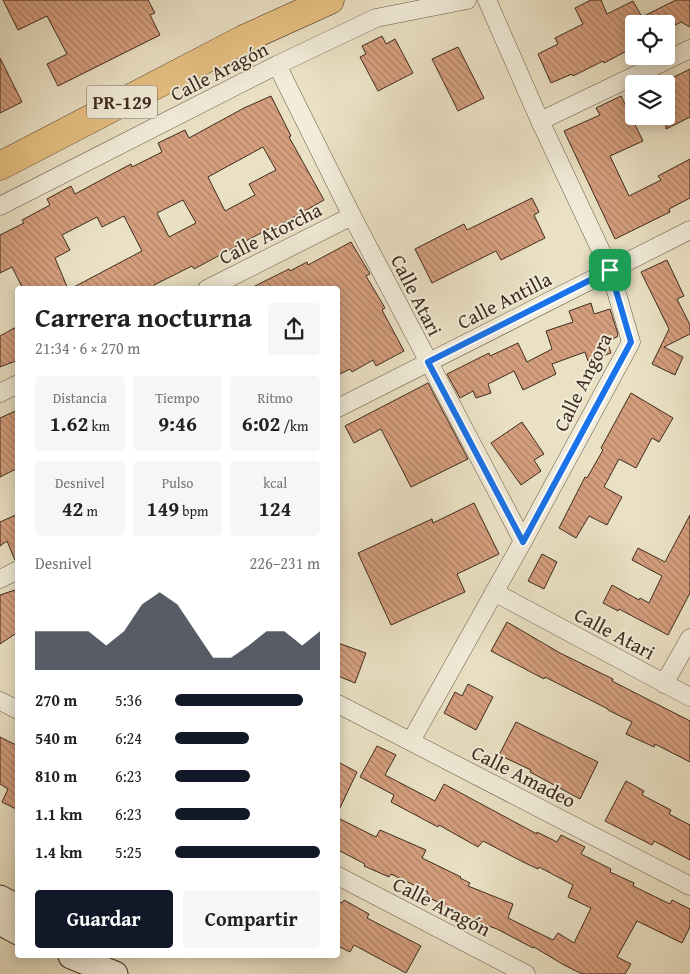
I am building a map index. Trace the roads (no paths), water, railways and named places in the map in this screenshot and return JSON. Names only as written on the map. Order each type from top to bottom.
[{"type":"main road","name":"PR-129","points":[[244,39],[303,0]]},
{"type":"main road","name":"PR-129","points":[[0,166],[244,39],[330,0]]},
{"type":"street","name":"Calle Aragón","points":[[0,206],[277,65],[376,18],[467,0]]},
{"type":"street","name":"Calle Angora","points":[[411,741],[523,542],[631,342],[610,270],[540,121],[487,0]]},
{"type":"street","points":[[540,121],[690,49]]},
{"type":"street","name":"Calle Atari","points":[[277,65],[352,216],[523,542]]},
{"type":"street","name":"Calle Atorcha","points":[[213,286],[352,216]]},
{"type":"street","name":"Calle Antilla","points":[[340,407],[690,230]]},
{"type":"street","points":[[0,393],[15,386]]},
{"type":"street","points":[[0,579],[15,572]]},
{"type":"street","name":"Calle Atari","points":[[494,592],[690,697]]},
{"type":"street","points":[[664,684],[690,638]]},
{"type":"street","points":[[0,701],[15,708]]},
{"type":"street","name":"Calle Amadeo","points":[[340,705],[690,886]]},
{"type":"street","name":"Calle Aragón","points":[[340,877],[526,974]]},
{"type":"street","points":[[0,898],[15,906]]},
{"type":"street","points":[[0,922],[15,930]]},
{"type":"street","points":[[76,958],[115,974]]},
{"type":"street","points":[[106,958],[134,974]]}]
